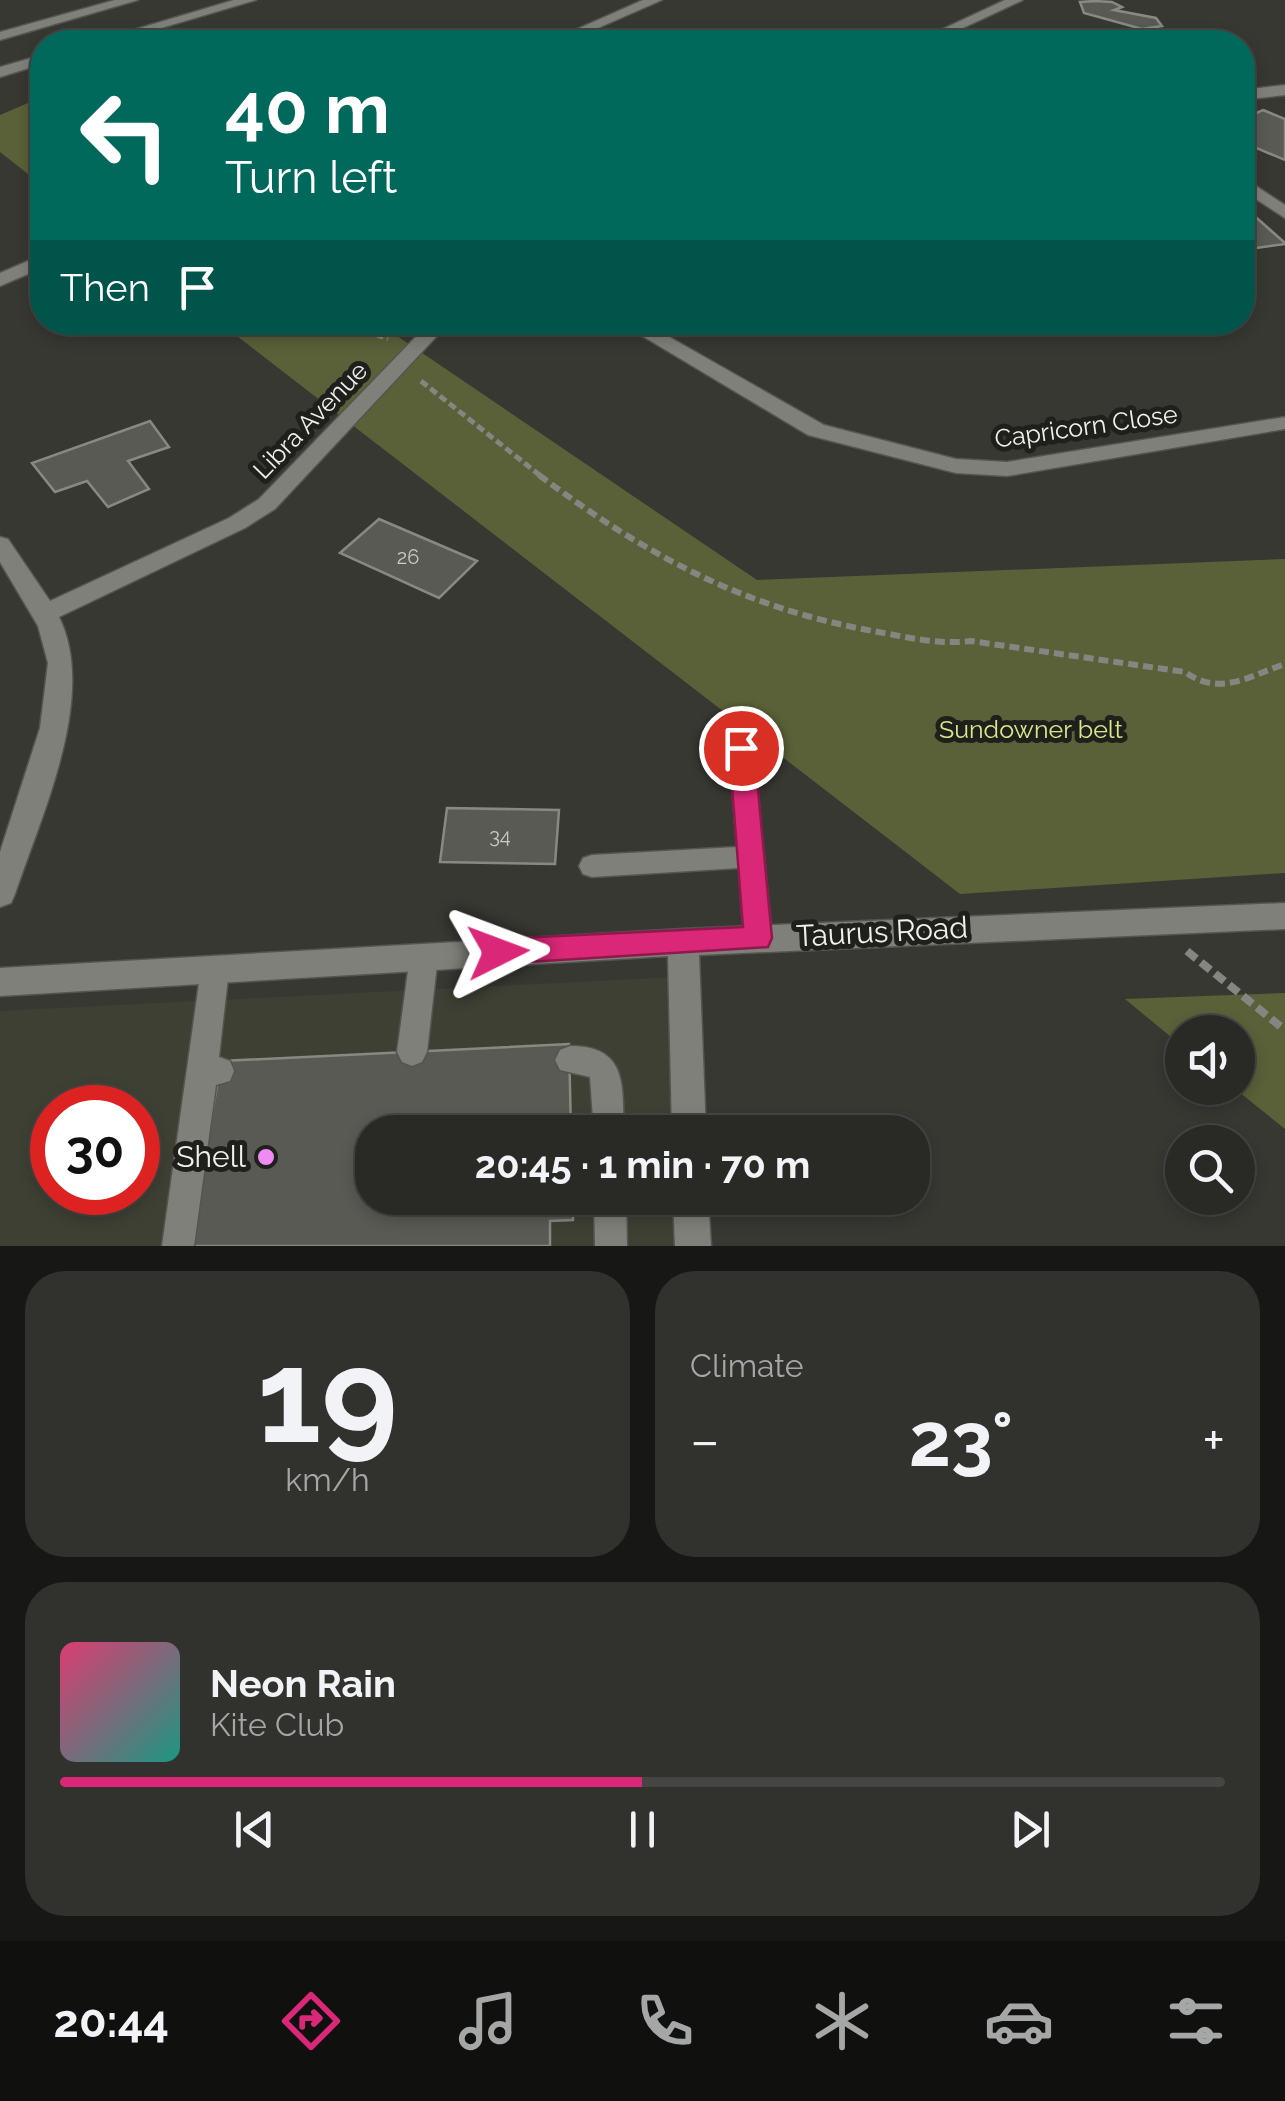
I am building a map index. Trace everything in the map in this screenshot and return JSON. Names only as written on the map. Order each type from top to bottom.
[{"type":"street","points":[[0,36],[131,0]]},
{"type":"street","points":[[142,30],[248,0]]},
{"type":"street","points":[[584,30],[655,0]]},
{"type":"street","points":[[949,30],[1016,0]]},
{"type":"street","points":[[0,72],[30,63]]},
{"type":"street","points":[[1255,93],[1285,90]]},
{"type":"street","points":[[1255,191],[1285,213]]},
{"type":"street","points":[[0,280],[30,266]]},
{"type":"street","name":"Libra Avenue","points":[[42,615],[267,504],[429,335]]},
{"type":"street","name":"Capricorn Close","points":[[651,335],[816,430],[956,466],[1008,469],[1285,423]]},
{"type":"street","points":[[0,545],[57,640],[60,676],[51,738],[0,894]]},
{"type":"street","name":"Taurus Road","points":[[0,982],[758,938],[1285,916]]},
{"type":"street","points":[[683,942],[688,1115]]},
{"type":"street","points":[[692,1215],[693,1246]]},
{"type":"lane","points":[[741,748],[758,938]]},
{"type":"lane","points":[[592,866],[749,857]]},
{"type":"lane","points":[[412,1052],[424,956]]},
{"type":"lane","points":[[178,1246],[211,1071],[215,969]]},
{"type":"lane","points":[[570,1060],[590,1060],[604,1070],[608,1115]]},
{"type":"lane","points":[[610,1215],[611,1246]]},
{"type":"path","points":[[377,335],[423,341]]},
{"type":"path","points":[[400,365],[597,518],[678,568],[759,604],[946,644],[971,641],[1185,672],[1196,682],[1220,688],[1285,664]]},
{"type":"path","points":[[1148,919],[1285,1030]]},
{"type":"shaded area","points":[[694,976],[704,1115],[355,1115],[355,1215],[710,1215],[712,1246],[0,1246],[0,1011]]},
{"type":"green space","points":[[30,102],[30,176],[0,152],[0,115]]},
{"type":"green space","name":"Sundowner belt","points":[[236,335],[396,335],[757,580],[1285,559],[1285,873],[960,894]]},
{"type":"green space","points":[[1285,993],[1285,1129],[1255,1105],[1255,1015],[1165,1015],[1165,1032],[1125,999]]},
{"type":"building","points":[[1080,2],[1112,2],[1122,7],[1114,10],[1156,18],[1162,26],[1142,29],[1084,13]]},
{"type":"building","points":[[1263,110],[1285,119],[1285,160],[1255,147],[1255,113]]},
{"type":"building","points":[[1255,216],[1285,243],[1255,248]]},
{"type":"building","points":[[150,421],[169,447],[128,461],[149,489],[108,507],[87,481],[55,492],[32,463]]},
{"type":"building","points":[[379,519],[477,561],[439,598],[340,553]]},
{"type":"building","points":[[447,808],[559,810],[555,864],[440,862]]},
{"type":"building","points":[[569,1044],[571,1115],[355,1115],[355,1215],[573,1215],[573,1220],[550,1221],[550,1246],[190,1246],[221,1061]]},
{"type":"place","name":"Shell","points":[[266,1157]]},
{"type":"route","points":[[498,952],[758,938],[741,748]]}]
